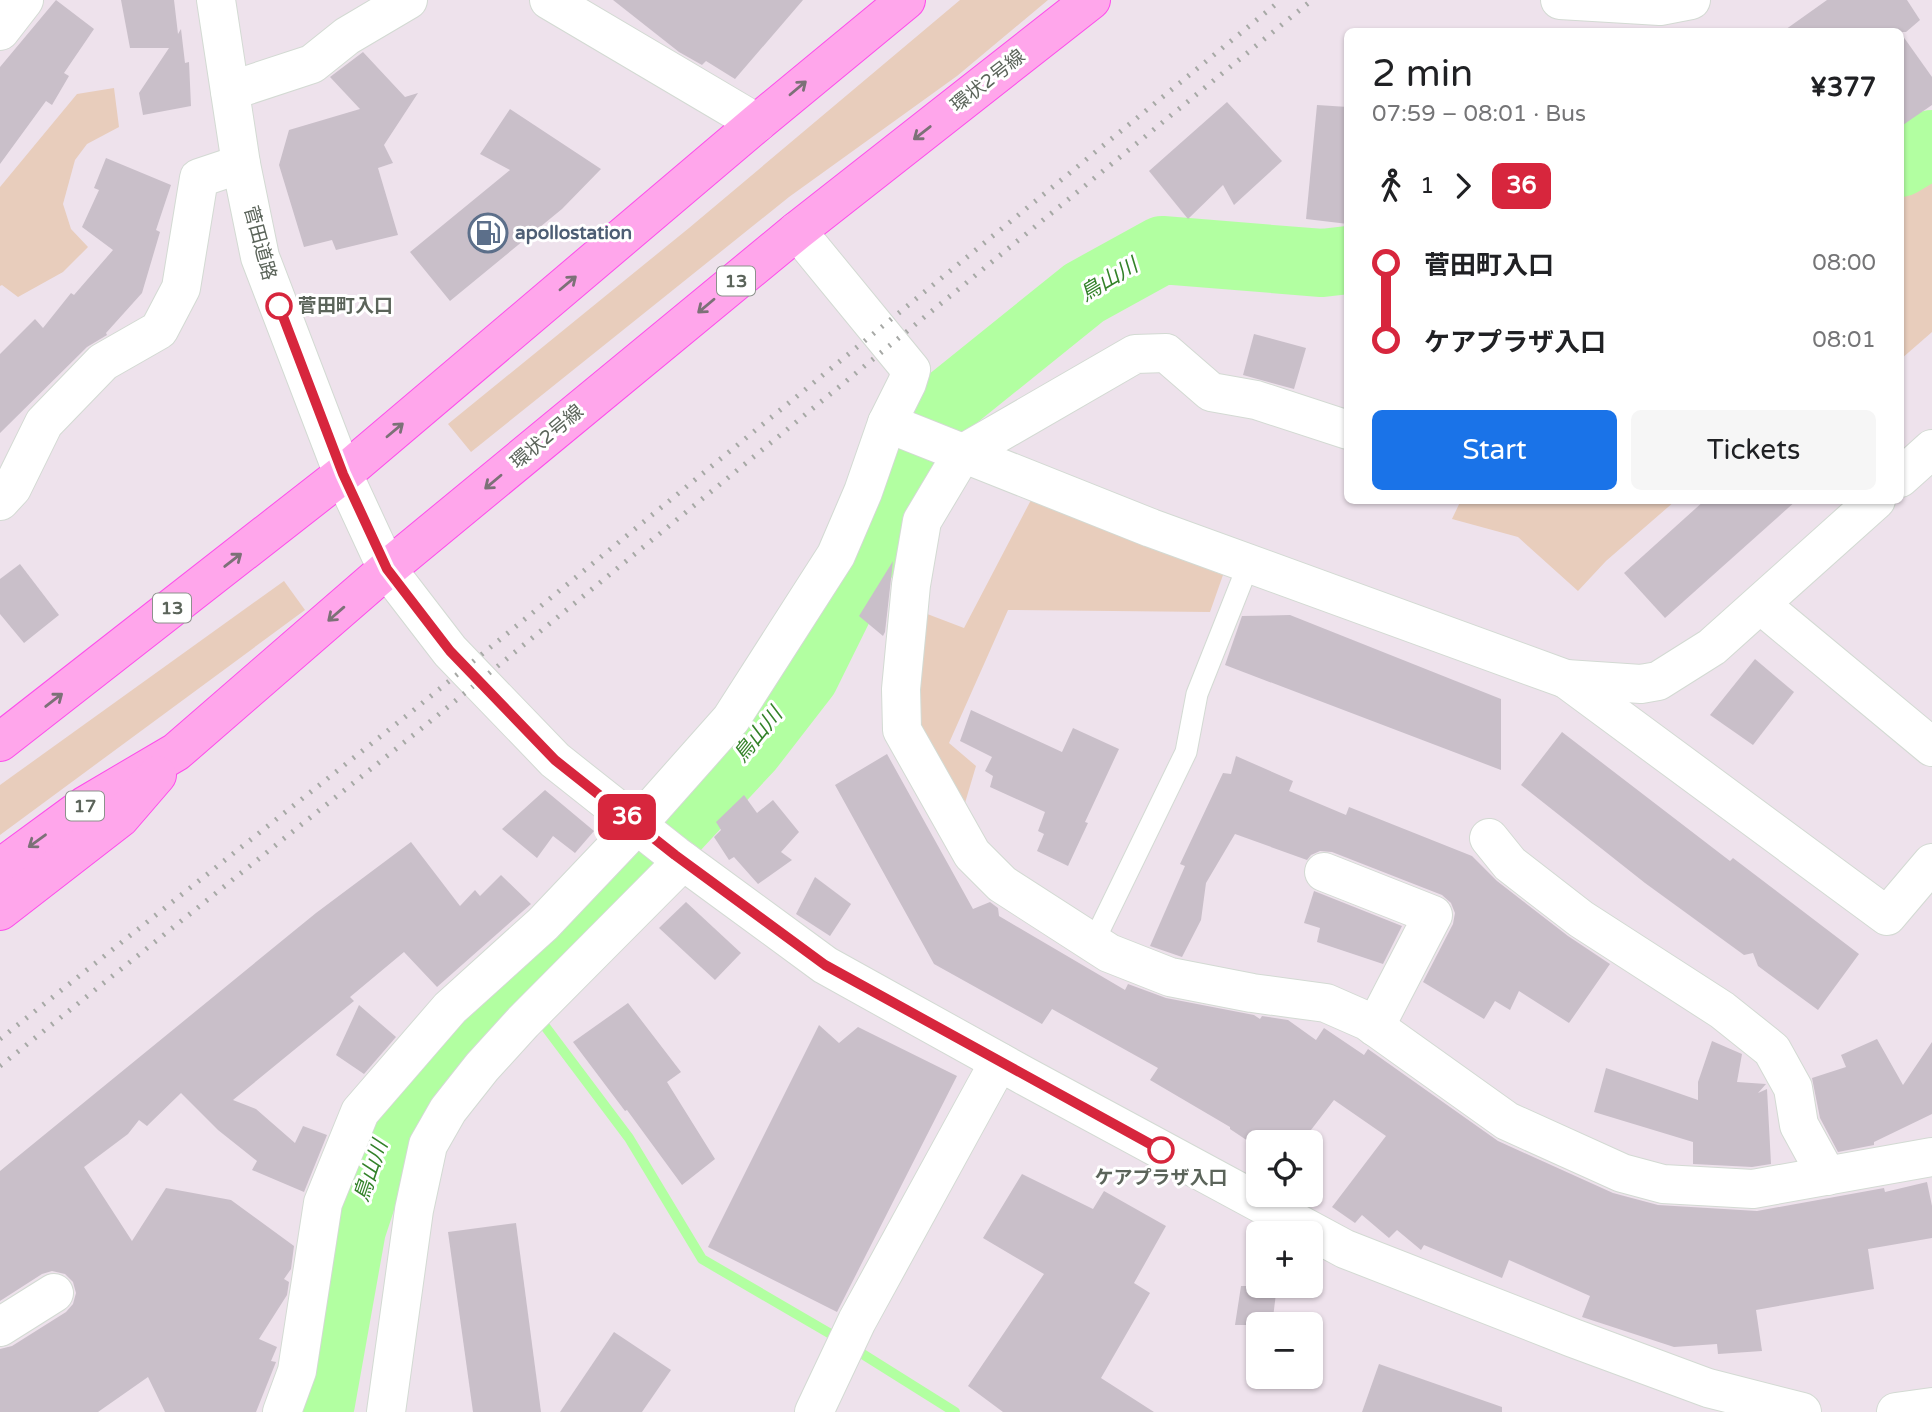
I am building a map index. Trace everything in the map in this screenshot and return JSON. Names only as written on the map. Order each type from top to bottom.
[{"type":"main road","name":"13","points":[[0,742],[343,474],[757,122],[905,0]]},
{"type":"main road","name":"環状2号線","points":[[0,868],[86,805],[176,752],[387,569],[797,231],[1091,0]]},
{"type":"main road","name":"13","points":[[0,911],[120,818],[176,752]]},
{"type":"street","points":[[0,31],[24,0]]},
{"type":"street","name":"菅田道路","points":[[216,0],[241,164],[260,257],[343,474],[387,569],[450,651],[555,760],[679,858],[825,965],[1345,1249],[1708,1388],[1802,1412]]},
{"type":"street","points":[[230,91],[312,64],[347,36],[408,0]]},
{"type":"street","points":[[549,0],[757,122]]},
{"type":"street","points":[[1560,0],[1660,6],[1691,0]]},
{"type":"street","points":[[0,501],[12,488],[44,423],[103,362],[159,330],[181,288],[200,178],[241,164]]},
{"type":"street","points":[[282,1412],[296,1371],[323,1203],[360,1112],[450,1007],[543,924],[731,719],[836,555],[863,492],[887,423],[911,370],[797,231]]},
{"type":"street","points":[[1344,429],[1256,400],[1211,392],[1166,353],[1135,354],[962,453],[922,521],[911,585],[901,689],[902,730],[972,854],[1002,884],[1109,953],[1170,977],[1252,993],[1326,1003],[1367,1021],[1507,1121],[1622,1173],[1663,1184],[1753,1189],[1932,1157]]},
{"type":"street","points":[[887,423],[1151,528],[1566,679],[1641,684],[1658,681],[1712,647],[1872,504]]},
{"type":"street","points":[[1904,474],[1932,449]]},
{"type":"street","points":[[1761,605],[1932,747]]},
{"type":"street","points":[[1566,679],[1887,916],[1932,863]]},
{"type":"street","points":[[1489,838],[1510,864],[1581,919],[1722,1010],[1772,1049],[1793,1088],[1800,1125],[1826,1176]]},
{"type":"street","points":[[386,1412],[414,1210],[428,1144],[448,1110],[482,1067],[679,858]]},
{"type":"street","points":[[1324,872],[1433,915],[1375,1027]]},
{"type":"street","points":[[814,1412],[857,1321],[999,1062]]},
{"type":"street","points":[[0,1327],[54,1293]]},
{"type":"street","points":[[1896,1412],[1932,1408]]},
{"type":"lane","points":[[1093,943],[1186,752],[1197,694],[1249,563]]},
{"type":"shaded area","points":[[960,0],[1048,0],[957,76],[789,197],[471,452],[448,424],[689,228]]},
{"type":"shaded area","points":[[114,88],[119,127],[87,144],[75,160],[63,204],[71,229],[88,247],[63,272],[18,297],[0,286],[0,187],[77,94]]},
{"type":"shaded area","points":[[1932,161],[1932,332],[1904,356],[1904,179]]},
{"type":"shaded area","points":[[1031,500],[1223,575],[1210,612],[1008,610],[949,743],[976,766],[962,813],[928,752],[913,706],[922,612],[964,628]]},
{"type":"shaded area","points":[[1459,504],[1672,504],[1606,561],[1578,591],[1518,537],[1452,519]]},
{"type":"shaded area","points":[[284,581],[305,610],[0,835],[0,785]]},
{"type":"building","points":[[56,0],[94,29],[64,73],[69,76],[52,105],[46,101],[0,164],[0,67]]},
{"type":"building","points":[[121,0],[174,0],[185,63],[189,62],[191,106],[143,115],[139,93],[169,48],[130,48]]},
{"type":"building","points":[[613,0],[803,0],[735,79],[706,61],[702,65],[679,52]]},
{"type":"building","points":[[1827,0],[1907,0],[1920,20],[1906,32],[1904,28],[1788,28]]},
{"type":"building","points":[[1904,38],[1932,77],[1932,105],[1904,124]]},
{"type":"building","points":[[363,52],[405,97],[418,93],[384,145],[393,163],[378,168],[398,235],[336,250],[332,240],[304,247],[279,165],[289,130],[360,109],[330,77]]},
{"type":"building","points":[[1227,102],[1282,161],[1234,205],[1223,185],[1188,219],[1149,171]]},
{"type":"building","points":[[1317,105],[1344,107],[1344,224],[1306,219]]},
{"type":"building","points":[[510,109],[601,169],[562,209],[450,301],[410,252],[510,170],[480,154]]},
{"type":"building","points":[[106,158],[171,185],[156,230],[160,232],[142,293],[107,335],[87,347],[0,433],[0,354],[35,319],[43,328],[71,293],[74,295],[113,250],[82,227],[99,190],[94,188]]},
{"type":"building","points":[[1254,334],[1306,348],[1294,389],[1243,375]]},
{"type":"building","points":[[1701,504],[1793,504],[1665,618],[1624,573]]},
{"type":"building","points":[[893,561],[885,632],[883,636],[859,616]]},
{"type":"building","points":[[20,564],[59,615],[24,643],[0,614],[0,579]]},
{"type":"building","points":[[1290,615],[1501,699],[1501,770],[1225,665],[1242,616]]},
{"type":"building","points":[[1755,659],[1794,692],[1753,745],[1710,715]]},
{"type":"building","points":[[971,710],[1062,752],[1073,728],[1119,749],[1068,866],[1037,851],[1044,834],[1038,831],[1045,812],[990,787],[993,776],[985,771],[992,757],[960,741]]},
{"type":"building","points":[[1562,732],[1730,861],[1733,858],[1859,954],[1818,1010],[1758,966],[1753,953],[1744,955],[1645,883],[1521,785]]},
{"type":"building","points":[[887,754],[973,909],[990,902],[998,908],[999,916],[1125,990],[1128,984],[1166,998],[1254,1015],[1260,1019],[1262,1016],[1288,1020],[1316,1040],[1324,1028],[1364,1055],[1368,1049],[1498,1141],[1613,1193],[1658,1205],[1757,1211],[1884,1188],[1885,1192],[1927,1182],[1932,1206],[1932,1238],[1868,1249],[1874,1289],[1756,1310],[1762,1351],[1718,1354],[1717,1344],[1674,1347],[1582,1317],[1590,1296],[1509,1260],[1502,1278],[1424,1245],[1421,1250],[1397,1230],[1389,1238],[1362,1215],[1355,1223],[1332,1207],[1386,1136],[1334,1100],[1311,1130],[1246,1130],[1246,1140],[1230,1127],[1150,1080],[1158,1068],[1052,1009],[1042,1024],[934,964],[835,785]]},
{"type":"building","points":[[1236,756],[1293,781],[1289,791],[1346,815],[1349,807],[1472,856],[1497,881],[1568,936],[1610,964],[1569,1023],[1519,991],[1510,1010],[1495,1001],[1484,1019],[1423,982],[1453,924],[1455,913],[1451,903],[1442,895],[1332,852],[1320,851],[1307,860],[1235,834],[1206,883],[1201,920],[1182,957],[1150,946],[1185,866],[1180,864],[1223,773],[1231,774]]},
{"type":"building","points":[[545,790],[594,831],[575,853],[553,836],[537,858],[502,829]]},
{"type":"building","points":[[744,795],[757,813],[773,800],[799,832],[781,852],[792,860],[758,884],[734,857],[729,860],[714,837],[721,830],[716,822]]},
{"type":"building","points":[[411,842],[460,906],[475,890],[480,896],[501,875],[531,904],[437,987],[404,952],[350,997],[354,1001],[233,1100],[256,1109],[295,1143],[303,1126],[327,1135],[304,1192],[252,1170],[257,1161],[218,1130],[181,1093],[147,1126],[139,1120],[128,1134],[84,1167],[132,1241],[166,1188],[231,1200],[294,1246],[291,1269],[284,1279],[289,1282],[287,1295],[259,1339],[277,1347],[271,1361],[276,1362],[256,1412],[165,1412],[148,1377],[98,1412],[0,1412],[0,1349],[12,1346],[66,1312],[73,1304],[76,1293],[73,1282],[65,1274],[52,1271],[42,1274],[0,1301],[0,1171],[316,913]]},
{"type":"building","points":[[815,877],[851,904],[830,936],[796,914]]},
{"type":"building","points":[[1314,891],[1402,926],[1383,964],[1317,942],[1320,928],[1304,923]]},
{"type":"building","points":[[686,902],[741,953],[715,980],[659,928]]},
{"type":"building","points":[[628,1003],[681,1072],[667,1082],[715,1159],[682,1185],[573,1042]]},
{"type":"building","points":[[359,1005],[396,1037],[364,1074],[336,1055]]},
{"type":"building","points":[[819,1025],[839,1043],[858,1027],[957,1076],[837,1312],[708,1247]]},
{"type":"building","points":[[1877,1039],[1903,1085],[1932,1042],[1932,1114],[1874,1142],[1874,1145],[1838,1152],[1820,1118],[1812,1078],[1846,1067],[1841,1055]]},
{"type":"building","points":[[1712,1041],[1742,1054],[1737,1082],[1766,1084],[1758,1093],[1767,1089],[1771,1164],[1752,1167],[1693,1164],[1693,1142],[1594,1112],[1606,1068],[1698,1100],[1698,1082]]},
{"type":"building","points":[[1022,1174],[1093,1209],[1104,1191],[1166,1226],[1134,1283],[1150,1293],[1101,1378],[1154,1412],[1003,1412],[968,1386],[1044,1274],[983,1238]]},
{"type":"building","points":[[516,1223],[541,1412],[473,1412],[448,1232]]},
{"type":"building","points":[[1241,1286],[1246,1286],[1246,1298],[1275,1298],[1274,1312],[1246,1312],[1246,1325],[1235,1325]]},
{"type":"building","points":[[614,1332],[671,1370],[642,1412],[560,1412]]},
{"type":"building","points":[[1379,1364],[1502,1407],[1502,1412],[1362,1412]]},
{"type":"waterway","name":"鳥山川","points":[[1904,161],[1932,144]]},
{"type":"waterway","name":"鳥山川","points":[[317,1412],[321,1403],[352,1229],[386,1126],[488,1013],[557,955],[750,747],[805,676],[935,413],[1084,293],[1162,250],[1322,263],[1344,260]]},
{"type":"waterway","points":[[517,989],[629,1138],[702,1259],[829,1333],[955,1412]]},
{"type":"railway","points":[[0,1039],[415,709],[1281,0]]},
{"type":"railway","points":[[0,1066],[427,724],[1312,0]]},
{"type":"bus line","name":"36","points":[[279,306],[343,474],[387,569],[450,651],[555,760],[675,855],[825,965],[1161,1150]]},
{"type":"place","name":"apollostation","points":[[488,233]]},
{"type":"place","name":"菅田町入口","points":[[279,306]]},
{"type":"place","name":"ケアプラザ入口","points":[[1161,1150]]}]
